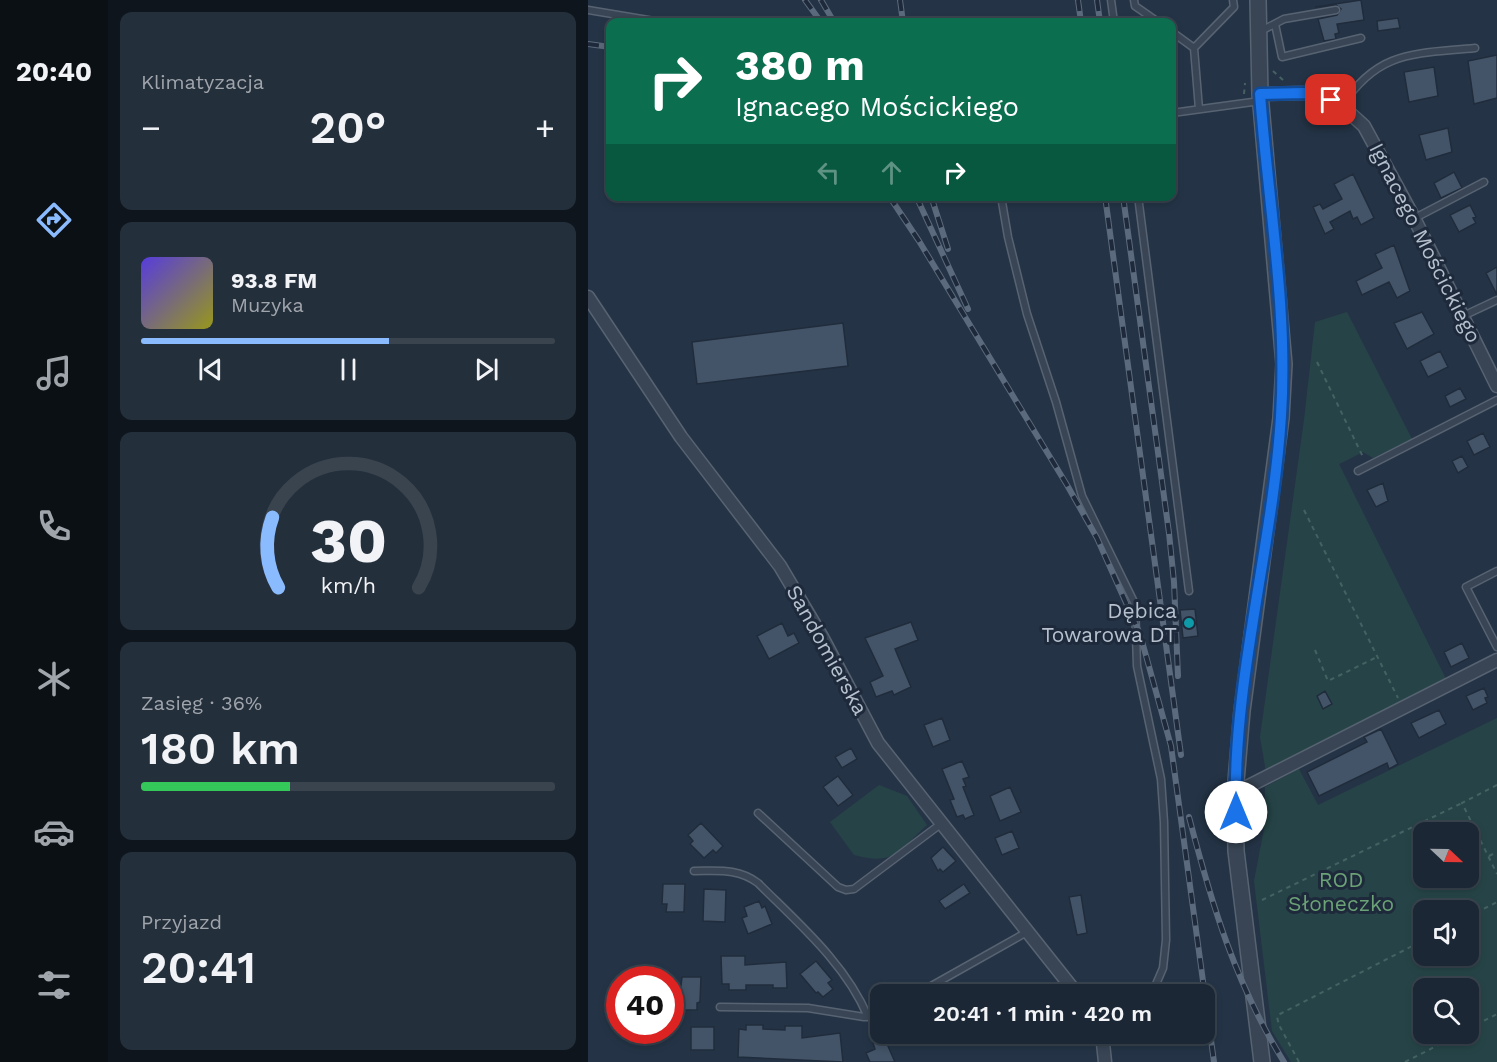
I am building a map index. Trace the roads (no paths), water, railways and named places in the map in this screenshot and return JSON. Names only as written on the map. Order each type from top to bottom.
[{"type":"street","points":[[1258,0],[1259,32],[1255,99],[1284,364],[1281,418],[1241,722],[1235,793],[1236,851],[1262,1062]]},
{"type":"street","name":"Ignacego Mościckiego","points":[[1255,99],[1313,94],[1342,106],[1371,136],[1497,386]]},
{"type":"street","name":"Sandomierska","points":[[588,297],[681,437],[780,566],[822,636],[878,743],[1069,984]]},
{"type":"street","points":[[1235,793],[1497,660]]},
{"type":"street","points":[[1103,1044],[1105,1062]]},
{"type":"lane","points":[[1111,0],[1113,18]]},
{"type":"lane","points":[[1134,0],[1135,6],[1152,18]]},
{"type":"lane","points":[[1199,109],[1194,48],[1234,7],[1233,0]]},
{"type":"lane","points":[[588,10],[636,18]]},
{"type":"lane","points":[[1259,32],[1284,19],[1336,10]]},
{"type":"lane","points":[[1275,24],[1282,57],[1361,38]]},
{"type":"lane","points":[[1176,35],[1194,48]]},
{"type":"lane","points":[[1342,106],[1351,92],[1373,70],[1401,56],[1475,48]]},
{"type":"lane","points":[[1176,112],[1255,99]]},
{"type":"lane","points":[[1414,218],[1484,182]]},
{"type":"lane","points":[[1002,201],[1008,237],[1027,314],[1056,402],[1082,496],[1135,604],[1137,666],[1161,779],[1164,822],[1166,940],[1163,968],[1156,984]]},
{"type":"lane","points":[[1139,201],[1189,591]]},
{"type":"lane","points":[[1463,316],[1497,300]]},
{"type":"lane","points":[[1358,471],[1497,400]]},
{"type":"lane","points":[[1497,571],[1466,587],[1497,647]]},
{"type":"lane","points":[[758,813],[838,886],[846,890],[854,889],[942,823]]},
{"type":"lane","points":[[694,871],[746,874],[758,883],[834,962],[853,988],[868,1017]]},
{"type":"lane","points":[[935,984],[1028,932]]},
{"type":"lane","points":[[720,1007],[808,1008],[868,1017]]},
{"type":"railway","points":[[805,0],[818,18]]},
{"type":"railway","points":[[821,0],[832,18]]},
{"type":"railway","points":[[900,0],[902,18]]},
{"type":"railway","points":[[1078,0],[1080,18]]},
{"type":"railway","points":[[1097,0],[1099,18]]},
{"type":"railway","points":[[588,44],[606,46]]},
{"type":"railway","points":[[892,201],[1067,485],[1097,538],[1140,634],[1171,746],[1214,1062]]},
{"type":"railway","points":[[918,201],[968,309]]},
{"type":"railway","points":[[933,201],[948,249]]},
{"type":"railway","points":[[1106,201],[1181,755]]},
{"type":"railway","points":[[1124,201],[1169,533],[1174,582],[1178,676]]},
{"type":"railway","points":[[1189,817],[1216,912],[1238,973],[1284,1062]]},
{"type":"place","name":"Dębica Towarowa DT","points":[[1189,623]]},
{"type":"park label","name":"ROD Słoneczko","points":[[1341,892]]}]
